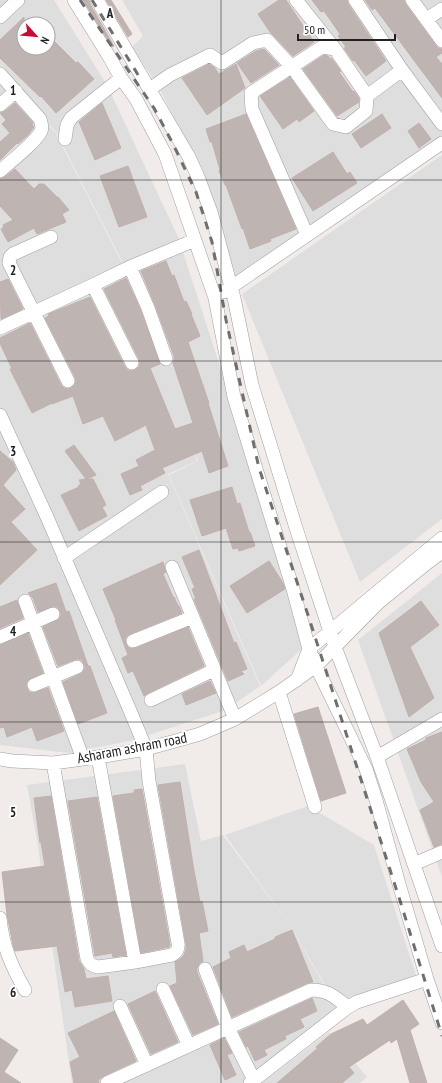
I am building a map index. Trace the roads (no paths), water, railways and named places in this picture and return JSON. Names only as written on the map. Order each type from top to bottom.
[{"type":"street","points":[[0,16],[18,0]]},
{"type":"street","points":[[74,0],[136,100],[165,154],[215,298],[234,397],[293,589],[309,649],[366,769],[427,979],[442,1023]]},
{"type":"street","points":[[97,0],[189,157],[211,212],[234,298],[252,385],[296,528],[335,647],[377,757],[414,864],[440,931],[442,946]]},
{"type":"street","points":[[150,89],[170,76],[210,55],[222,63],[253,43],[266,40],[292,67],[333,124],[346,127],[366,111],[367,96],[335,49],[296,0]]},
{"type":"street","points":[[355,0],[402,70],[442,124]]},
{"type":"street","points":[[412,0],[442,41]]},
{"type":"street","points":[[427,19],[442,9]]},
{"type":"street","points":[[307,235],[252,109],[251,93],[322,47],[335,49]]},
{"type":"street","points":[[367,96],[402,70]]},
{"type":"street","points":[[0,74],[40,119],[42,124],[41,131],[36,138],[0,171]]},
{"type":"street","points":[[65,139],[67,125],[71,118],[121,78]]},
{"type":"street","points":[[0,105],[16,91]]},
{"type":"street","points":[[215,298],[442,143]]},
{"type":"street","points":[[51,237],[13,254],[10,257],[9,263],[68,381]]},
{"type":"street","points":[[0,328],[93,285],[130,266],[195,240]]},
{"type":"street","points":[[130,266],[148,308],[166,359]]},
{"type":"street","points":[[93,285],[132,363]]},
{"type":"street","points":[[0,415],[47,517],[146,749],[149,782],[179,947],[177,952],[172,955],[135,962],[98,967],[90,964],[87,959],[53,763]]},
{"type":"street","points":[[64,558],[162,492]]},
{"type":"street","points":[[296,680],[309,649],[442,538]]},
{"type":"street","name":"Asharam ashram road","points":[[0,759],[53,763],[98,758],[146,749],[200,734],[235,719],[279,692],[316,666],[378,603],[442,552]]},
{"type":"street","points":[[172,567],[235,719]]},
{"type":"street","points":[[25,601],[83,759]]},
{"type":"street","points":[[0,637],[53,614]]},
{"type":"street","points":[[133,641],[193,617]]},
{"type":"street","points":[[34,685],[77,667]]},
{"type":"street","points":[[151,700],[214,670]]},
{"type":"street","points":[[279,692],[315,807]]},
{"type":"street","points":[[377,757],[442,719]]},
{"type":"street","points":[[98,758],[135,962]]},
{"type":"street","points":[[414,864],[442,852]]},
{"type":"street","points":[[0,918],[3,943],[13,969],[24,990]]},
{"type":"street","points":[[205,969],[228,1028],[252,1082],[348,1007],[357,1002],[427,979]]},
{"type":"street","points":[[163,989],[189,1046]]},
{"type":"street","points":[[107,1083],[311,990],[325,991],[348,1007]]},
{"type":"street","points":[[120,1006],[147,1065]]},
{"type":"railway","points":[[80,0],[154,108],[196,192],[212,242],[226,320],[259,468],[308,615],[442,1036]]},
{"type":"railway","points":[[92,0],[140,78]]}]
